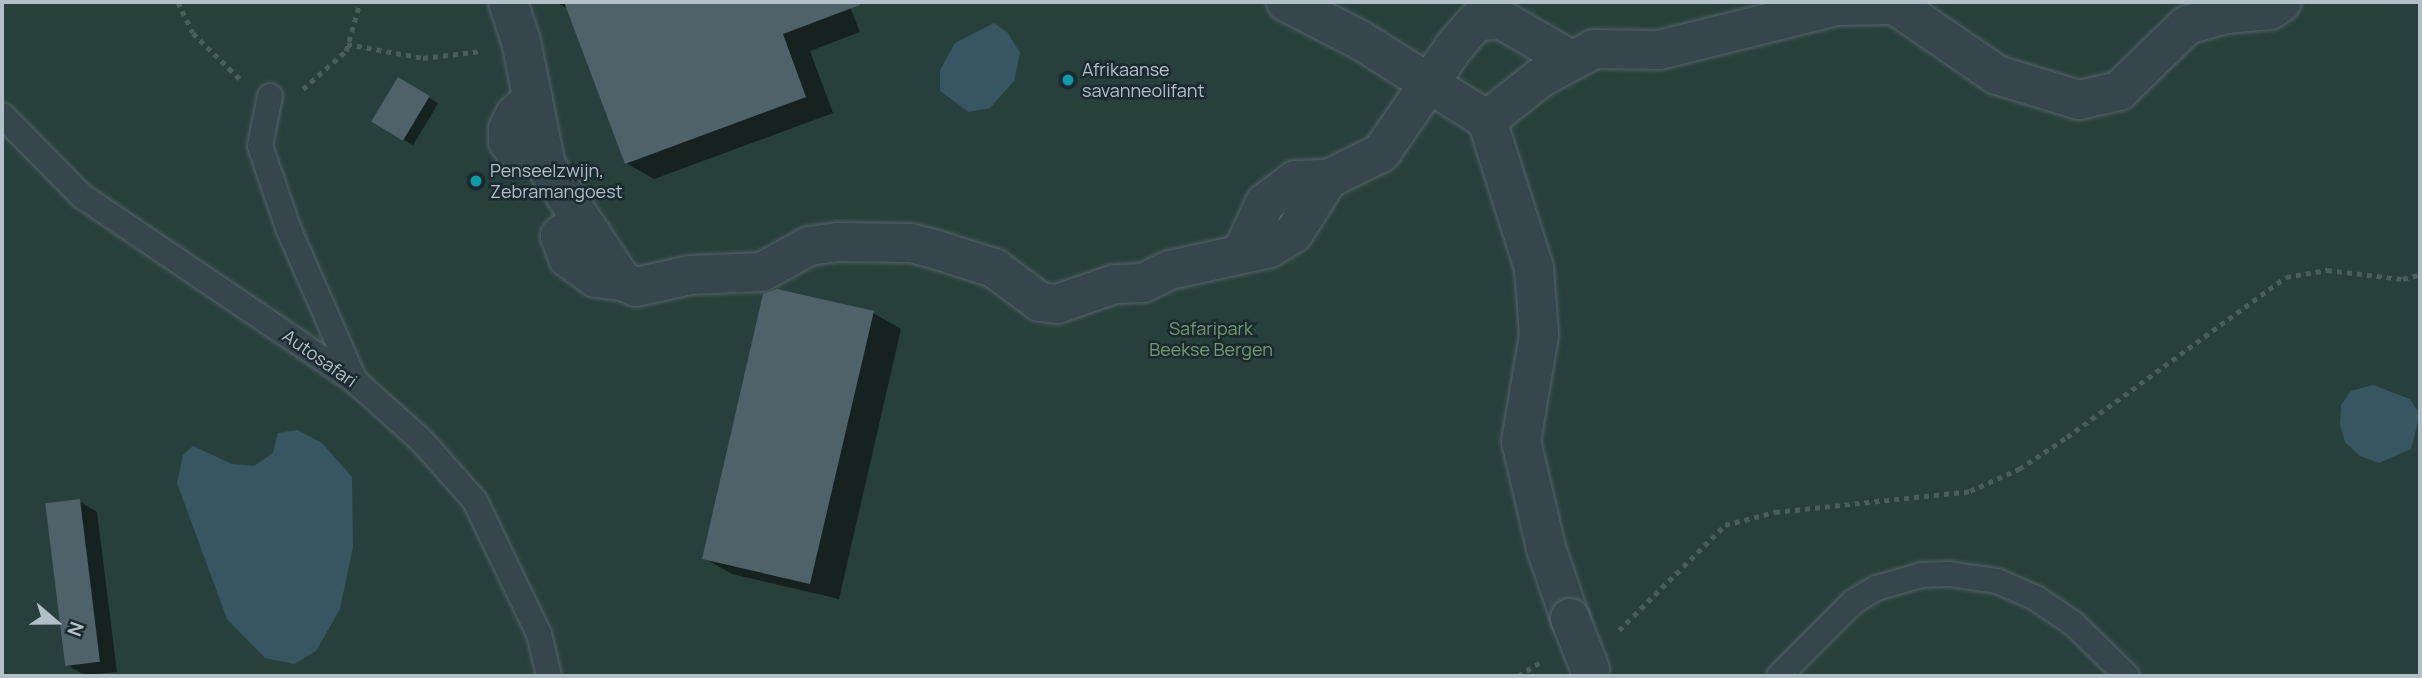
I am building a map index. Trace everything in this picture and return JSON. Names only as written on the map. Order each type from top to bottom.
[{"type":"street","points":[[508,2],[521,41],[546,166],[622,281],[649,287],[690,275],[761,272],[809,246],[838,242],[911,243],[994,268],[1024,294],[1040,302],[1058,304],[1270,248],[1294,233],[1328,179],[1381,153],[1430,86],[1454,47],[1477,21],[1502,20],[1571,60]]},
{"type":"street","points":[[1286,2],[1360,40],[1487,120],[1509,180],[1538,294],[1539,335],[1521,442],[1546,548],[1591,673]]},
{"type":"street","points":[[1487,120],[1571,60],[1594,48],[1660,50],[1790,11],[1895,3],[1997,75],[2079,100],[2119,91],[2187,25],[2226,14],[2270,10],[2282,2]]},
{"type":"lane","points":[[270,96],[260,146],[289,230],[355,381]]},
{"type":"lane","name":"Autosafari","points":[[2,115],[82,196],[355,381],[422,441],[475,501],[539,634],[549,676]]},
{"type":"lane","points":[[1779,676],[1853,602],[1876,588],[1922,575],[1949,574],[1997,581],[2036,598],[2074,624],[2127,676]]},
{"type":"path","points":[[178,2],[193,33],[233,75],[270,96],[308,88],[346,51],[360,2]]},
{"type":"path","points":[[347,44],[423,58],[521,41]]},
{"type":"path","points":[[1613,636],[1725,525],[1775,512],[1928,499],[1970,491],[2019,469],[2067,437],[2286,277],[2327,270],[2403,279],[2420,274]]},
{"type":"path","points":[[1518,676],[1547,658]]},
{"type":"green space","name":"Safaripark Beekse Bergen","points":[[2,2],[2420,2],[2420,676],[2,676]]},
{"type":"water","points":[[994,23],[1008,33],[1020,53],[1014,81],[990,108],[969,112],[940,91],[940,70],[955,43]]},
{"type":"water","points":[[2373,385],[2410,399],[2420,414],[2411,449],[2379,463],[2360,456],[2345,442],[2340,424],[2341,405],[2351,391]]},
{"type":"water","points":[[297,430],[322,443],[352,477],[353,547],[340,609],[316,651],[294,664],[265,658],[227,619],[177,483],[183,455],[193,446],[232,464],[254,466],[273,453],[278,433]]},
{"type":"building","points":[[564,2],[860,2],[860,5],[783,34],[806,97],[625,164]]},
{"type":"building","points":[[398,77],[430,96],[403,141],[371,122]]},
{"type":"building","points":[[777,289],[874,311],[810,584],[702,559],[763,294]]},
{"type":"building","points":[[80,499],[100,662],[65,666],[45,503]]},
{"type":"place","name":"Afrikaanse savanneolifant","points":[[1068,80]]},
{"type":"place","name":"Penseelzwijn, Zebramangoest","points":[[476,181]]}]
